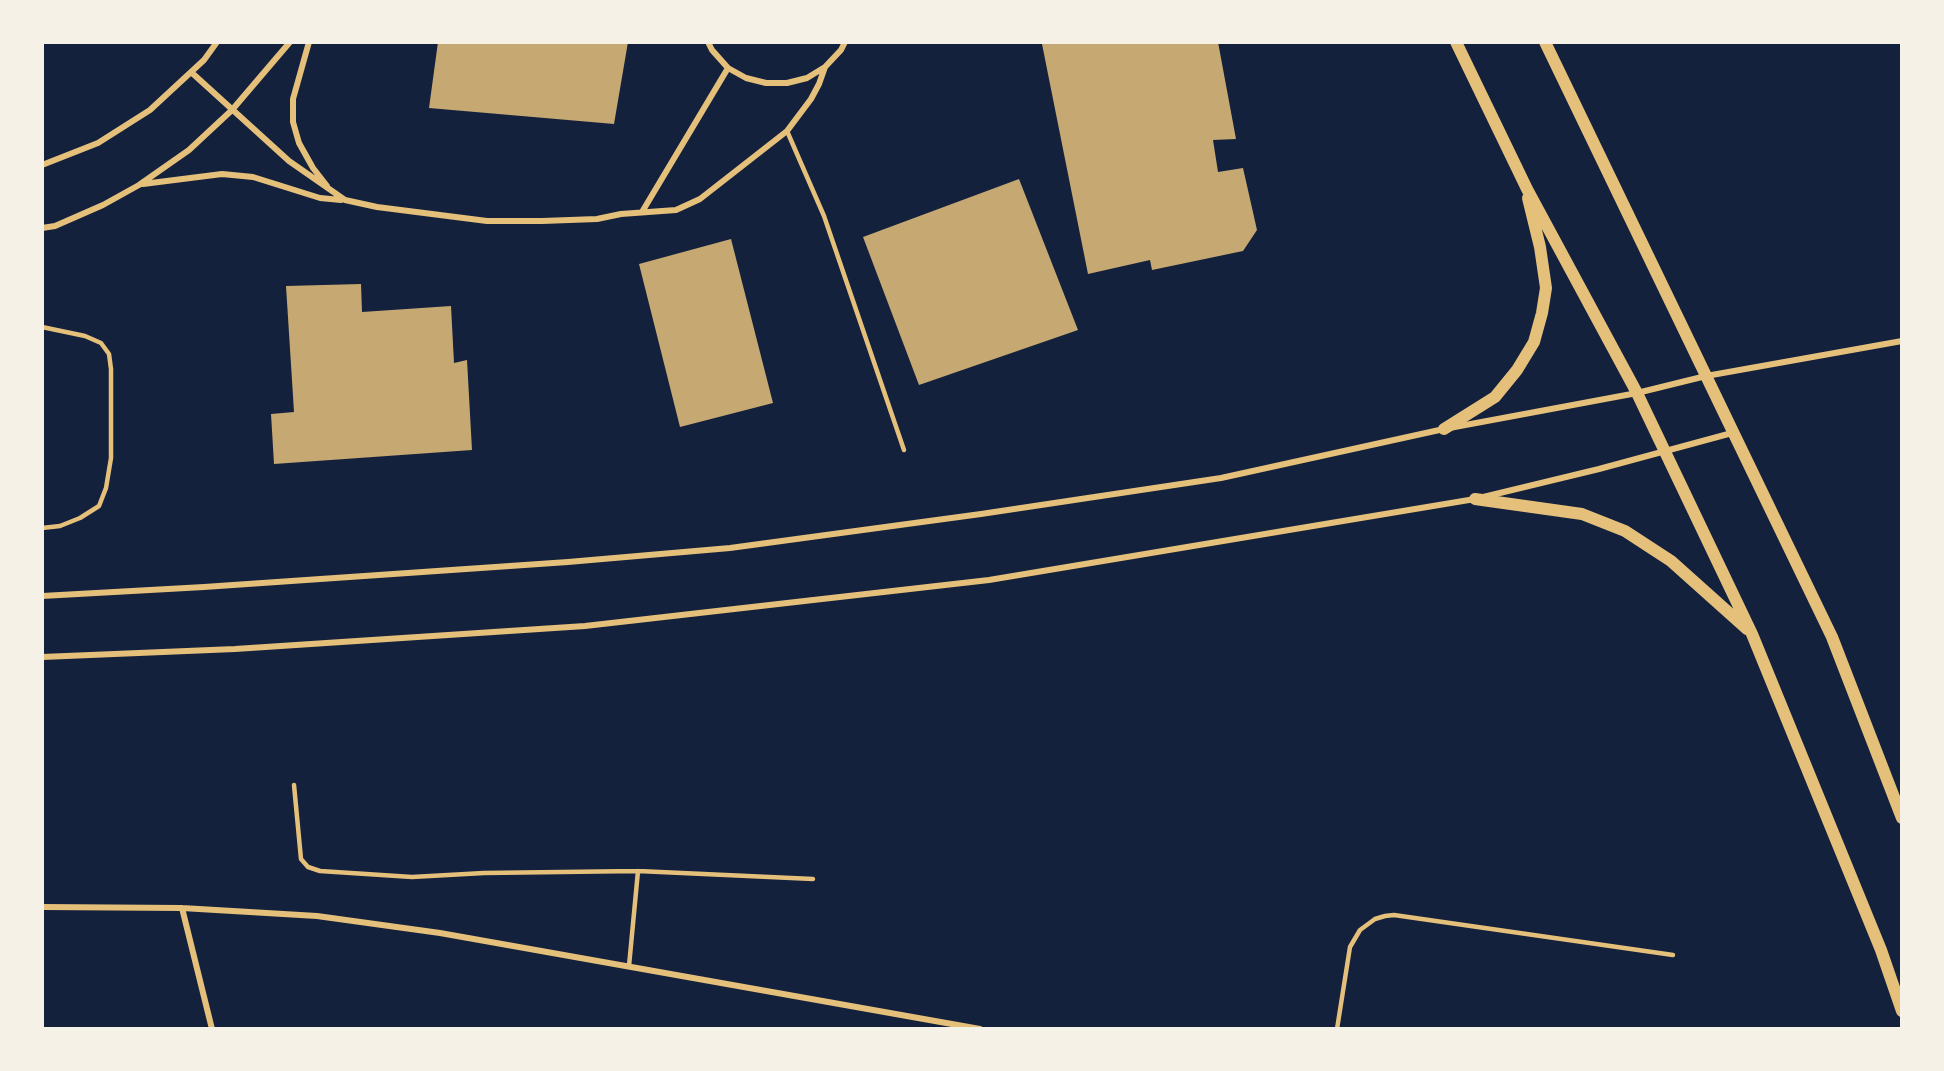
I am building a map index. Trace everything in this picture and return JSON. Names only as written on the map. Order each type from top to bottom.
[{"type":"main road","points":[[1456,42],[1527,189],[1637,393],[1752,634],[1881,950],[1902,1011]]},
{"type":"main road","points":[[1545,42],[1832,637],[1902,818]]},
{"type":"main road","points":[[1444,429],[1496,397],[1517,370],[1534,342],[1546,288],[1540,247],[1528,205],[1527,189]]},
{"type":"main road","points":[[1475,499],[1582,514],[1625,531],[1671,561],[1752,634]]},
{"type":"street","points":[[42,165],[98,142],[150,110],[204,60],[217,42]]},
{"type":"street","points":[[42,228],[55,226],[103,205],[189,150],[232,110],[290,42]]},
{"type":"street","points":[[309,42],[293,99],[293,122],[299,144],[313,168],[333,194]]},
{"type":"street","points":[[708,42],[728,68],[746,78],[766,83],[787,83],[807,78],[825,68],[845,42]]},
{"type":"street","points":[[642,212],[728,68]]},
{"type":"street","points":[[139,184],[222,174],[253,177],[321,198],[487,220],[597,219],[642,212],[676,210],[700,199],[787,131],[811,99],[825,68]]},
{"type":"street","points":[[191,72],[289,162],[345,200]]},
{"type":"street","points":[[42,596],[544,564],[730,548],[981,514],[1221,478],[1444,429],[1637,393],[1706,376],[1902,341]]},
{"type":"street","points":[[42,657],[235,649],[585,626],[989,580],[1475,499],[1664,453],[1732,433]]},
{"type":"street","points":[[42,907],[182,908],[317,916],[440,933],[980,1029]]},
{"type":"street","points":[[182,908],[212,1029]]},
{"type":"lane","points":[[787,131],[824,216],[904,450]]},
{"type":"lane","points":[[42,327],[85,336],[101,343],[109,354],[111,369],[111,458],[106,488],[99,506],[81,518],[60,526],[42,528]]},
{"type":"lane","points":[[294,785],[301,859],[308,867],[320,871],[412,877],[484,873],[638,871],[813,879]]},
{"type":"lane","points":[[629,966],[638,871]]},
{"type":"lane","points":[[1337,1029],[1350,946],[1360,930],[1367,924],[1385,916],[1394,915],[1673,955]]},
{"type":"building","points":[[438,42],[628,42],[614,124],[429,108]]},
{"type":"building","points":[[1052,42],[1218,42],[1236,139],[1213,140],[1218,172],[1243,168],[1257,230],[1243,251],[1152,270],[1150,260],[1088,274],[1042,44]]},
{"type":"building","points":[[1019,179],[1078,330],[919,385],[863,237]]},
{"type":"building","points":[[731,239],[773,403],[680,427],[639,264]]},
{"type":"building","points":[[361,284],[362,312],[451,306],[454,363],[467,360],[472,450],[274,464],[271,414],[294,412],[286,286]]}]
